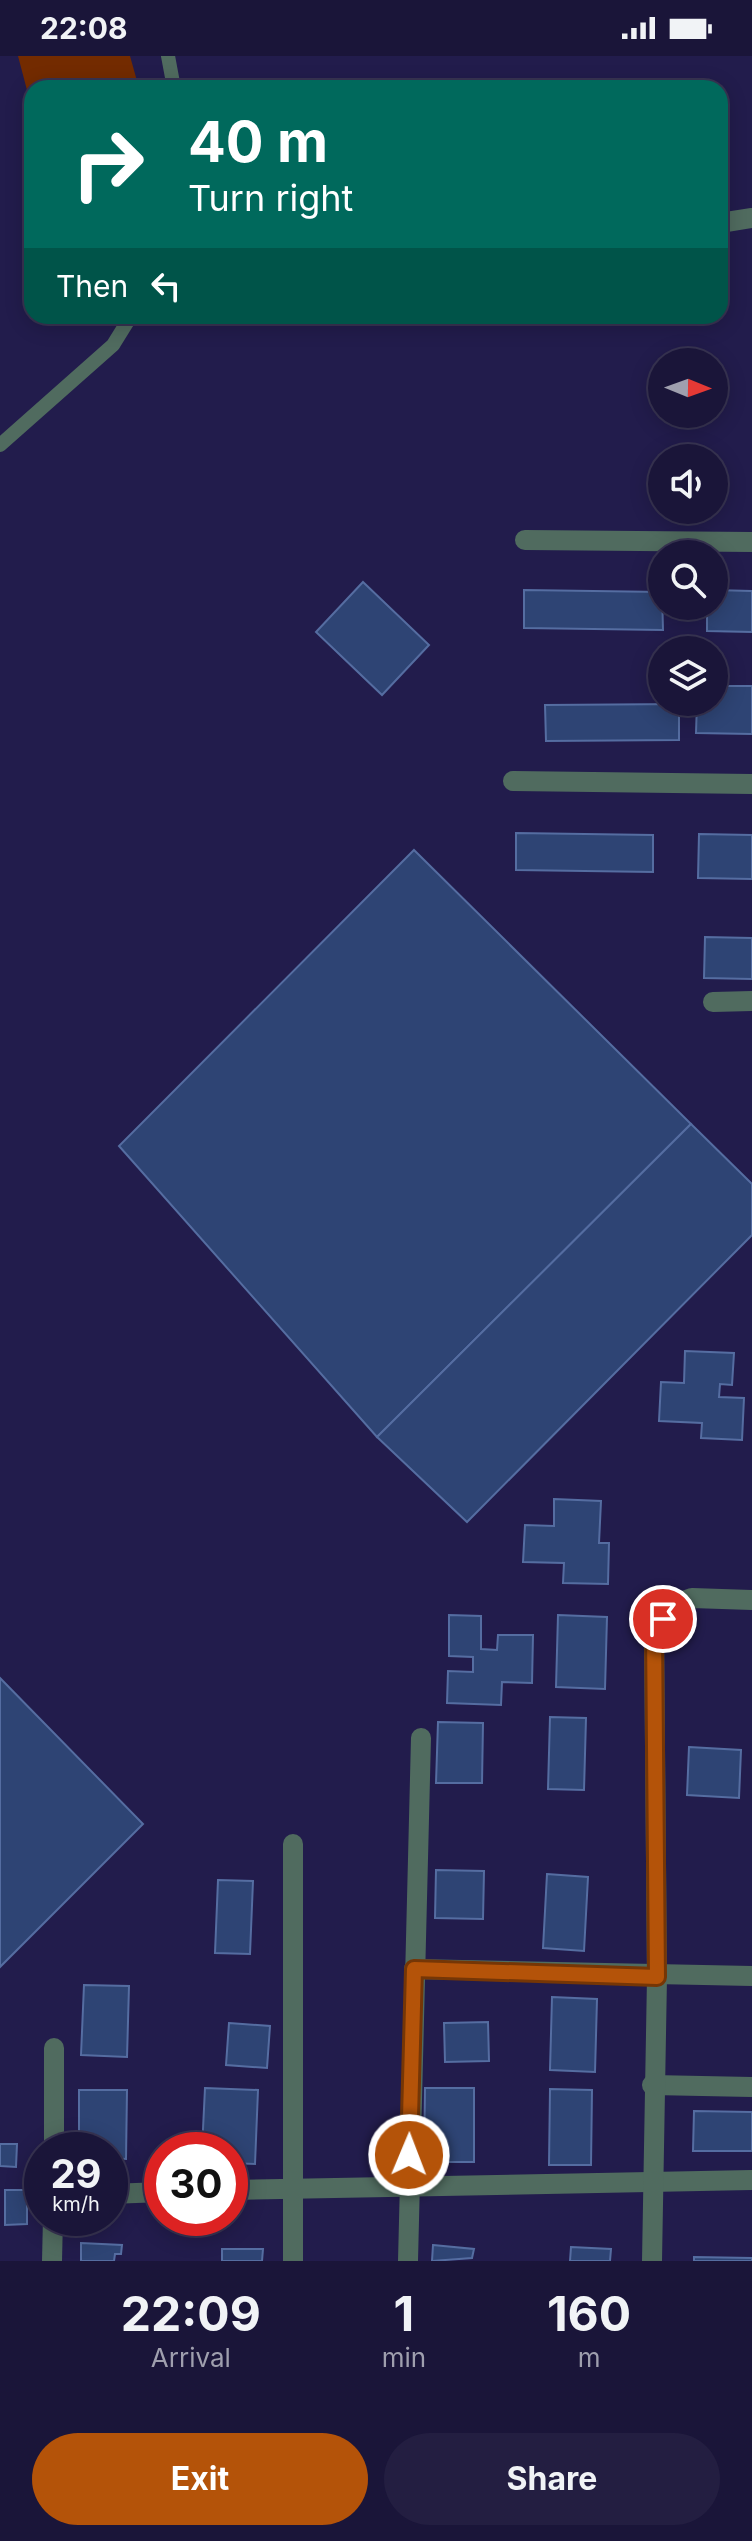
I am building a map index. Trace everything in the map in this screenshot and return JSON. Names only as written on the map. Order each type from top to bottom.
[{"type":"street","points":[[728,222],[752,218]]},
{"type":"street","points":[[525,540],[752,542]]},
{"type":"street","points":[[513,781],[752,784]]},
{"type":"street","points":[[713,1002],[752,1001]]},
{"type":"street","points":[[652,2261],[652,2085],[657,1977],[654,1632],[672,1605],[692,1598],[752,1600]]},
{"type":"street","points":[[408,2261],[421,1738]]},
{"type":"street","points":[[293,1844],[293,2261]]},
{"type":"street","points":[[414,1969],[657,1977],[752,1976]]},
{"type":"street","points":[[54,2048],[54,2132]]},
{"type":"street","points":[[652,2085],[752,2087]]},
{"type":"street","points":[[248,2189],[752,2180]]},
{"type":"street","points":[[52,2261],[53,2236]]},
{"type":"lane","points":[[168,56],[172,80]]},
{"type":"lane","points":[[0,445],[113,345],[126,324]]},
{"type":"shaded area","points":[[18,56],[130,56],[137,80],[24,80]]},
{"type":"building","points":[[363,582],[429,645],[382,695],[316,632]]},
{"type":"building","points":[[524,590],[648,592],[648,620],[663,620],[663,630],[524,628]]},
{"type":"building","points":[[728,590],[752,591],[752,632],[707,631],[707,620],[728,620]]},
{"type":"building","points":[[728,686],[752,686],[752,734],[696,733],[697,716],[728,716]]},
{"type":"building","points":[[648,704],[648,716],[679,716],[679,740],[546,741],[545,705]]},
{"type":"building","points":[[516,833],[653,835],[653,872],[516,870]]},
{"type":"building","points":[[699,834],[752,835],[752,879],[698,878]]},
{"type":"building","points":[[414,850],[691,1124],[377,1437],[119,1146]]},
{"type":"building","points":[[705,937],[752,938],[752,979],[704,978]]},
{"type":"building","points":[[691,1124],[752,1184],[752,1235],[467,1522],[377,1437]]},
{"type":"building","points":[[685,1351],[734,1353],[732,1385],[720,1384],[719,1397],[744,1398],[742,1440],[701,1438],[702,1423],[659,1421],[661,1382],[684,1383]]},
{"type":"building","points":[[554,1499],[601,1501],[599,1543],[609,1543],[608,1584],[563,1583],[564,1563],[523,1562],[525,1525],[554,1526]]},
{"type":"building","points":[[449,1615],[481,1616],[481,1649],[497,1650],[498,1635],[533,1635],[532,1683],[502,1682],[501,1705],[447,1703],[448,1671],[473,1672],[473,1657],[449,1656]]},
{"type":"building","points":[[558,1615],[607,1617],[605,1689],[556,1687]]},
{"type":"building","points":[[0,1678],[143,1824],[0,1967]]},
{"type":"building","points":[[550,1717],[586,1718],[584,1790],[548,1789]]},
{"type":"building","points":[[438,1722],[483,1723],[482,1783],[436,1783]]},
{"type":"building","points":[[689,1747],[741,1750],[739,1798],[687,1795]]},
{"type":"building","points":[[436,1870],[484,1871],[483,1919],[435,1918]]},
{"type":"building","points":[[547,1874],[588,1877],[584,1951],[543,1948]]},
{"type":"building","points":[[218,1880],[253,1881],[250,1954],[215,1953]]},
{"type":"building","points":[[84,1985],[129,1986],[127,2057],[81,2055]]},
{"type":"building","points":[[552,1997],[597,1999],[595,2072],[550,2070]]},
{"type":"building","points":[[488,2022],[489,2061],[445,2062],[444,2023]]},
{"type":"building","points":[[229,2023],[270,2026],[267,2068],[226,2065]]},
{"type":"building","points":[[205,2088],[258,2090],[255,2164],[248,2164],[248,2132],[203,2132]]},
{"type":"building","points":[[425,2088],[474,2088],[474,2162],[424,2162]]},
{"type":"building","points":[[550,2089],[592,2090],[591,2165],[549,2165]]},
{"type":"building","points":[[79,2090],[127,2090],[126,2132],[79,2132]]},
{"type":"building","points":[[694,2111],[752,2112],[752,2151],[693,2151]]},
{"type":"building","points":[[0,2144],[17,2144],[16,2167],[0,2166]]},
{"type":"building","points":[[5,2190],[24,2190],[24,2224],[5,2225]]},
{"type":"building","points":[[81,2243],[122,2245],[121,2254],[115,2254],[114,2261],[81,2261]]},
{"type":"building","points":[[433,2245],[474,2249],[472,2258],[432,2261]]},
{"type":"building","points":[[571,2247],[611,2249],[610,2261],[570,2261]]},
{"type":"building","points":[[222,2249],[263,2249],[262,2261],[222,2261]]},
{"type":"building","points":[[694,2257],[752,2258],[752,2261],[694,2261]]},
{"type":"route","points":[[409,2155],[414,1969],[657,1977],[654,1632],[663,1619]]}]
